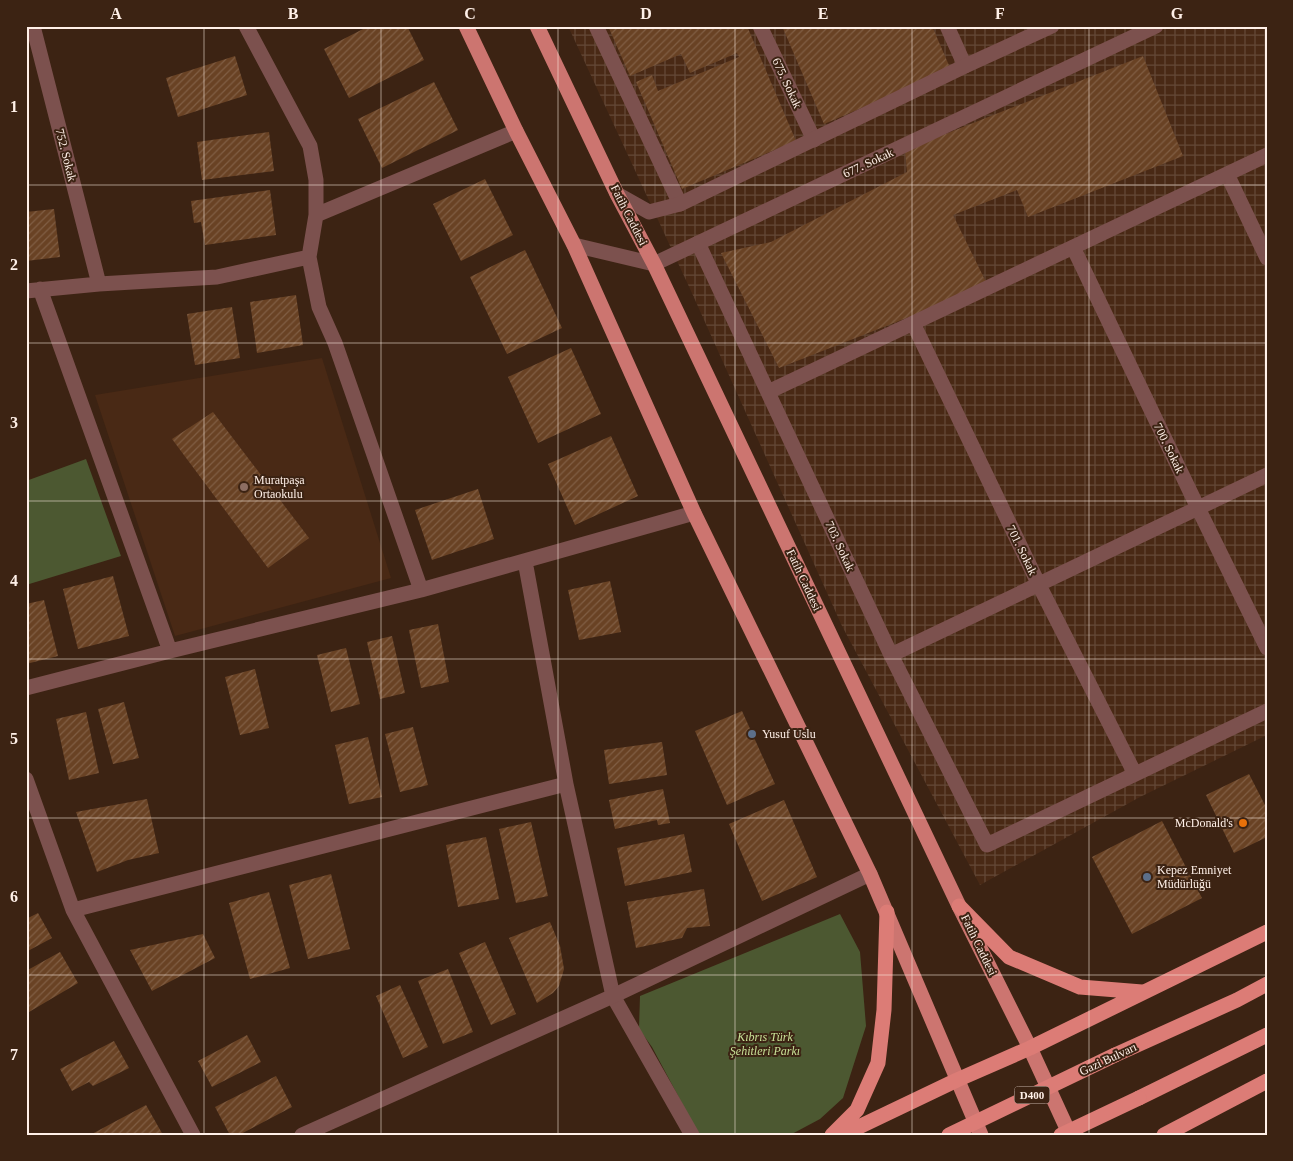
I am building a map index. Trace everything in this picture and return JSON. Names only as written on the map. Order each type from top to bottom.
[{"type":"highway","points":[[959,906],[1010,957],[1080,987],[1146,992]]},
{"type":"highway","points":[[832,1135],[857,1110],[878,1063],[884,1010],[887,912]]},
{"type":"highway","points":[[842,1135],[957,1080],[1030,1048],[1267,932]]},
{"type":"highway","name":"Gazi Bulvarı","points":[[949,1135],[1116,1055],[1237,1000],[1267,984]]},
{"type":"highway","points":[[1061,1135],[1267,1035]]},
{"type":"highway","points":[[1164,1135],[1267,1081]]},
{"type":"highway","points":[[1173,1135],[1194,1118]]},
{"type":"main road","points":[[466,26],[516,131],[574,245],[694,513],[870,874],[981,1135]]},
{"type":"main road","name":"Fatih Caddesi","points":[[536,26],[617,194],[654,264],[1070,1135]]},
{"type":"street","name":"752. Sokak","points":[[33,26],[99,284]]},
{"type":"street","points":[[246,26],[310,146],[316,180],[316,215],[310,257],[319,307],[335,343],[421,590]]},
{"type":"street","points":[[596,26],[680,204]]},
{"type":"street","name":"675. Sokak","points":[[760,26],[814,140]]},
{"type":"street","points":[[947,26],[965,66]]},
{"type":"street","points":[[617,194],[649,212],[680,204],[1052,26]]},
{"type":"street","name":"677. Sokak","points":[[654,264],[1156,26]]},
{"type":"street","points":[[316,215],[516,131]]},
{"type":"street","points":[[768,392],[1267,155]]},
{"type":"street","points":[[1227,174],[1267,258]]},
{"type":"street","name":"703. Sokak","points":[[698,244],[891,655],[987,845],[1135,774]]},
{"type":"street","points":[[574,245],[654,264]]},
{"type":"street","name":"700. Sokak","points":[[1073,247],[1267,648]]},
{"type":"street","points":[[170,651],[33,290],[217,277],[310,257]]},
{"type":"street","name":"701. Sokak","points":[[913,323],[1038,585],[1135,774]]},
{"type":"street","points":[[891,655],[1267,475]]},
{"type":"street","points":[[26,688],[421,590],[694,513]]},
{"type":"street","points":[[525,561],[566,784],[613,996],[692,1135]]},
{"type":"street","points":[[1135,774],[1267,711]]},
{"type":"street","points":[[26,779],[72,910],[193,1135]]},
{"type":"street","points":[[72,910],[566,784]]},
{"type":"street","points":[[302,1135],[613,996],[870,874]]},
{"type":"shaded area","points":[[568,26],[1267,26],[1267,735],[1140,797],[980,885],[842,626],[691,291]]},
{"type":"shaded area","name":"Muratpaşa Ortaokulu","points":[[322,358],[391,578],[175,636],[95,395]]},
{"type":"green space","points":[[86,459],[121,556],[26,585],[26,481]]},
{"type":"green space","name":"Kıbrıs Türk Şehitleri Parkı","points":[[840,914],[860,952],[866,1026],[843,1098],[820,1119],[790,1135],[699,1135],[652,1047],[639,1029],[640,996]]},
{"type":"building","points":[[369,26],[407,26],[424,60],[349,98],[324,49]]},
{"type":"building","points":[[608,26],[747,26],[796,141],[682,189],[636,82],[652,75],[658,91],[739,57],[737,53],[690,73],[681,54],[630,76]]},
{"type":"building","points":[[782,26],[932,26],[951,70],[824,124]]},
{"type":"building","points":[[235,56],[247,95],[178,117],[166,78]]},
{"type":"building","points":[[1143,56],[1183,156],[1028,217],[1017,190],[953,215],[988,286],[779,368],[721,253],[771,242],[907,172],[905,150]]},
{"type":"building","points":[[434,82],[458,130],[382,168],[358,119]]},
{"type":"building","points":[[269,132],[274,171],[202,180],[197,142]]},
{"type":"building","points":[[485,179],[513,235],[461,261],[433,204]]},
{"type":"building","points":[[270,190],[276,235],[205,245],[201,222],[194,223],[191,201]]},
{"type":"building","points":[[54,209],[60,257],[26,261],[26,212]]},
{"type":"building","points":[[525,250],[562,328],[507,354],[470,277]]},
{"type":"building","points":[[296,295],[303,345],[257,353],[250,302]]},
{"type":"building","points":[[232,307],[240,358],[195,365],[187,314]]},
{"type":"building","points":[[571,348],[601,414],[538,443],[508,377]]},
{"type":"building","points":[[213,412],[309,538],[268,568],[172,439]]},
{"type":"building","points":[[611,436],[638,496],[575,525],[548,464]]},
{"type":"building","points":[[478,489],[494,539],[432,560],[415,510]]},
{"type":"building","points":[[113,576],[129,636],[78,649],[63,589]]},
{"type":"building","points":[[610,581],[621,632],[579,640],[568,590]]},
{"type":"building","points":[[44,600],[58,656],[26,664],[26,604]]},
{"type":"building","points":[[438,624],[449,682],[421,688],[409,630]]},
{"type":"building","points":[[392,636],[405,693],[380,699],[367,642]]},
{"type":"building","points":[[346,648],[360,704],[331,712],[317,655]]},
{"type":"building","points":[[255,669],[269,728],[240,735],[225,677]]},
{"type":"building","points":[[124,702],[139,758],[113,764],[98,709]]},
{"type":"building","points":[[742,711],[775,784],[727,805],[695,731]]},
{"type":"building","points":[[86,712],[99,773],[69,780],[56,719]]},
{"type":"building","points":[[413,727],[428,785],[400,792],[385,734]]},
{"type":"building","points":[[368,737],[382,797],[349,804],[335,745]]},
{"type":"building","points":[[662,742],[667,775],[609,784],[604,750]]},
{"type":"building","name":"McDonald's","points":[[1249,774],[1267,809],[1267,837],[1234,853],[1206,795]]},
{"type":"building","points":[[663,789],[670,823],[658,825],[657,820],[615,829],[609,800]]},
{"type":"building","points":[[147,799],[159,853],[128,860],[97,872],[76,812]]},
{"type":"building","points":[[784,800],[817,877],[762,901],[729,824]]},
{"type":"building","name":"Kepez Emniyet Müdürlüğü","points":[[1162,821],[1202,898],[1132,934],[1092,857]]},
{"type":"building","points":[[531,822],[548,896],[516,903],[499,829]]},
{"type":"building","points":[[684,834],[692,872],[625,886],[617,848]]},
{"type":"building","points":[[486,837],[499,899],[458,907],[446,845]]},
{"type":"building","points":[[331,874],[350,949],[308,959],[289,885]]},
{"type":"building","points":[[704,889],[710,926],[687,928],[682,938],[636,948],[627,902]]},
{"type":"building","points":[[269,892],[290,968],[250,979],[229,903]]},
{"type":"building","points":[[38,913],[52,938],[26,952],[26,919]]},
{"type":"building","points":[[550,922],[560,946],[564,969],[559,986],[553,993],[537,1003],[509,938]]},
{"type":"building","points":[[203,934],[215,958],[152,991],[130,950]]},
{"type":"building","points":[[485,942],[516,1014],[491,1025],[459,953]]},
{"type":"building","points":[[60,952],[78,983],[29,1012],[26,1007],[26,971]]},
{"type":"building","points":[[448,969],[473,1032],[443,1044],[418,981]]},
{"type":"building","points":[[400,985],[428,1047],[403,1058],[376,996]]},
{"type":"building","points":[[247,1035],[261,1062],[212,1087],[198,1061]]},
{"type":"building","points":[[114,1041],[129,1068],[93,1086],[89,1082],[72,1091],[60,1069]]},
{"type":"building","points":[[276,1076],[292,1107],[239,1135],[230,1135],[215,1107]]},
{"type":"building","points":[[146,1105],[163,1135],[90,1135]]},
{"type":"place","name":"Muratpaşa Ortaokulu","points":[[244,487]]},
{"type":"place","name":"Yusuf Uslu","points":[[752,734]]},
{"type":"place","name":"McDonald's","points":[[1243,823]]},
{"type":"place","name":"Kepez Emniyet Müdürlüğü","points":[[1147,877]]}]
